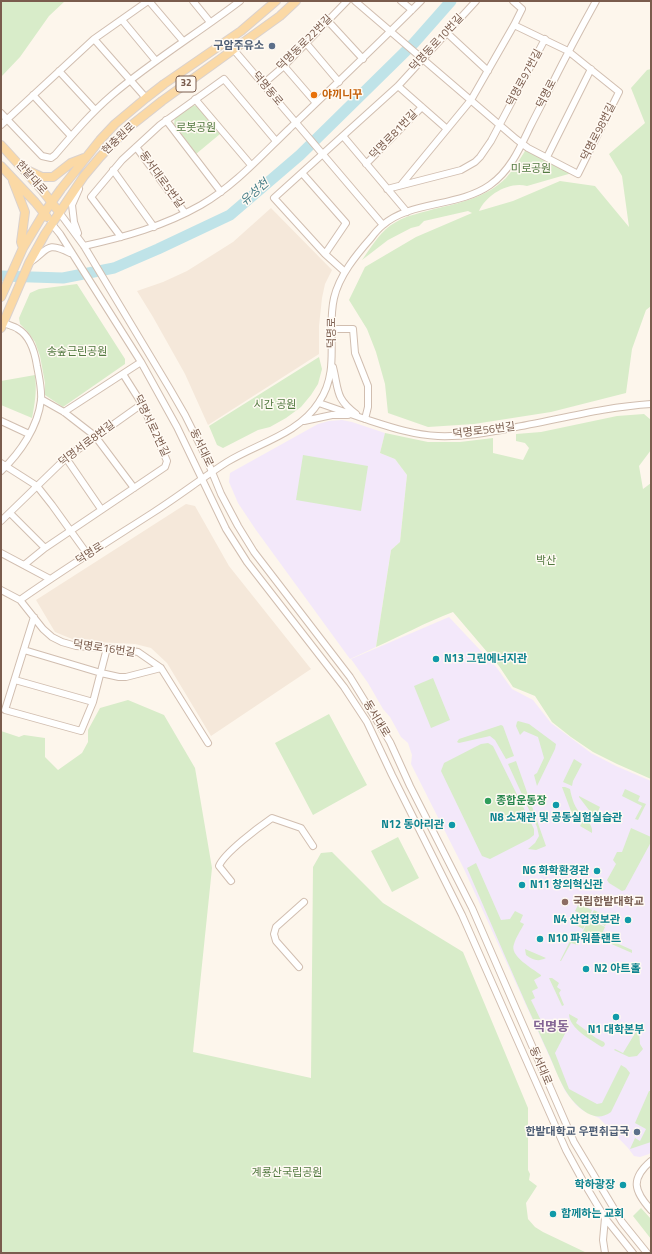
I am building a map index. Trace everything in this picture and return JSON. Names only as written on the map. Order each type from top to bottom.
[{"type":"main road","name":"현충원로","points":[[3,294],[23,248],[44,214],[85,158],[115,124],[183,70],[241,31],[276,1]]},
{"type":"main road","name":"현충원로","points":[[2,326],[29,263],[52,223],[84,176],[100,157],[128,128],[162,101],[280,16],[296,1]]},
{"type":"main road","name":"한밭대로","points":[[1,145],[52,202],[59,212]]},
{"type":"main road","points":[[20,166],[42,177],[53,177],[71,163],[85,158]]},
{"type":"main road","name":"한밭대로","points":[[1,166],[35,202],[52,223]]},
{"type":"main road","points":[[13,178],[13,183],[25,212],[21,242],[23,248]]},
{"type":"street","points":[[1,125],[94,39],[149,1],[183,41]]},
{"type":"street","points":[[193,1],[210,22]]},
{"type":"street","name":"덕명동로22번길","points":[[262,84],[284,66],[347,1]]},
{"type":"street","points":[[355,1],[522,144]]},
{"type":"street","points":[[401,1],[412,10]]},
{"type":"street","name":"동서대로5번길","points":[[85,248],[154,227],[202,205],[221,192],[276,141],[298,125],[316,103],[391,32],[421,1]]},
{"type":"street","name":"덕명동로10번길","points":[[325,254],[274,198],[302,173],[321,153],[343,136],[398,86],[421,58],[447,33],[476,1]]},
{"type":"street","points":[[401,185],[471,100],[522,9],[513,1]]},
{"type":"street","name":"덕명로","points":[[20,600],[202,480],[228,461],[288,431],[309,416],[319,403],[328,386],[332,363],[332,309],[334,296],[345,272],[370,239],[391,219],[407,212],[466,197],[492,183],[503,173],[511,163],[522,144],[568,51],[596,1]]},
{"type":"street","points":[[1,113],[42,156],[51,158],[95,110],[130,80],[238,2]]},
{"type":"street","points":[[122,20],[156,61]]},
{"type":"street","points":[[328,21],[363,59]]},
{"type":"street","name":"덕명로97번길","points":[[388,189],[461,170],[471,164],[486,151],[545,39],[514,25]]},
{"type":"street","points":[[447,33],[488,71]]},
{"type":"street","points":[[94,39],[146,98]]},
{"type":"street","name":"덕명로98번길","points":[[522,144],[578,174],[619,92],[568,51],[545,39]]},
{"type":"street","points":[[306,43],[339,82]]},
{"type":"street","name":"덕명동로","points":[[234,50],[321,153]]},
{"type":"street","points":[[284,66],[316,103]]},
{"type":"street","points":[[547,157],[591,69]]},
{"type":"street","points":[[59,71],[95,110]]},
{"type":"street","points":[[121,237],[91,197],[113,170],[166,120],[224,79],[276,141]]},
{"type":"street","points":[[398,86],[447,129]]},
{"type":"street","points":[[33,95],[71,136]]},
{"type":"street","points":[[195,99],[251,165]]},
{"type":"street","name":"덕명로81번길","points":[[366,164],[422,107]]},
{"type":"street","points":[[166,120],[221,192]]},
{"type":"street","name":"덕명로81번길","points":[[343,136],[407,212]]},
{"type":"street","name":"동서대로5번길","points":[[136,147],[185,213]]},
{"type":"street","points":[[321,153],[383,225]]},
{"type":"street","points":[[113,170],[154,227]]},
{"type":"street","points":[[302,173],[346,223],[325,254],[345,272]]},
{"type":"street","points":[[84,176],[72,205],[74,222],[85,248]]},
{"type":"street","name":"동서대로","points":[[59,212],[85,248],[186,415],[206,455],[212,473],[228,508],[254,552],[274,576],[350,677],[390,742],[410,786],[472,908],[574,1142],[622,1222],[647,1253]]},
{"type":"street","name":"동서대로","points":[[52,223],[141,362],[177,427],[226,529],[247,562],[344,687],[367,722],[462,915],[566,1150],[605,1218],[633,1253]]},
{"type":"street","points":[[29,263],[39,257],[43,251],[52,246],[57,246],[71,254]]},
{"type":"street","points":[[1,471],[4,465],[19,451],[29,434],[36,418],[41,399],[36,358],[28,338],[19,329],[2,326]]},
{"type":"street","points":[[332,329],[353,329],[354,353],[368,386],[368,407],[363,418]]},
{"type":"street","points":[[64,412],[141,362]]},
{"type":"street","points":[[332,363],[336,386],[340,397],[349,408],[363,418]]},
{"type":"street","name":"덕명서로2번길","points":[[24,564],[45,548],[165,467],[167,461],[142,404],[123,374]]},
{"type":"street","points":[[41,399],[64,412],[95,436],[134,488]]},
{"type":"street","name":"덕명로56번길","points":[[319,403],[418,434],[438,436],[478,434],[612,408],[651,404]]},
{"type":"street","name":"덕명서로8번길","points":[[1,521],[66,458],[142,404]]},
{"type":"street","points":[[304,421],[332,415],[345,415],[363,418]]},
{"type":"street","points":[[1,421],[29,434]]},
{"type":"street","points":[[66,458],[101,510]]},
{"type":"street","points":[[4,465],[37,486],[88,555]]},
{"type":"street","points":[[10,513],[45,548]]},
{"type":"street","points":[[1,553],[50,579]]},
{"type":"street","points":[[1,590],[20,600]]},
{"type":"street","name":"덕명로16번길","points":[[20,600],[43,629],[52,637],[62,642],[76,646],[120,648],[138,652],[161,668],[208,743]]},
{"type":"street","points":[[34,617],[5,710],[81,731],[93,702],[107,648]]},
{"type":"street","points":[[24,650],[119,677],[126,677],[161,668]]},
{"type":"street","points":[[15,680],[93,702]]},
{"type":"street","points":[[231,881],[219,866],[221,861],[238,845],[272,818],[301,828],[313,846]]},
{"type":"street","points":[[299,967],[276,941],[274,934],[276,927],[304,902]]},
{"type":"street","points":[[651,1161],[640,1172],[637,1181],[637,1190],[651,1210]]},
{"type":"street","points":[[605,1218],[603,1240],[605,1253]]},
{"type":"shaded area","points":[[271,208],[332,270],[325,284],[322,298],[319,326],[319,354],[208,425],[185,374],[137,291],[163,282],[187,271],[233,242]]},
{"type":"shaded area","points":[[342,420],[385,433],[380,453],[395,459],[407,475],[400,542],[391,550],[376,647],[350,659],[256,530],[238,503],[229,482],[230,473],[318,424]]},
{"type":"shaded area","points":[[186,504],[195,506],[229,566],[311,669],[211,736],[167,663],[151,648],[135,644],[77,641],[55,632],[36,600]]},
{"type":"shaded area","name":"국립한밭대학교","points":[[449,617],[497,668],[512,689],[533,700],[551,723],[591,753],[616,766],[651,781],[651,1152],[649,1154],[640,1157],[634,1156],[599,1118],[582,1110],[565,1091],[463,867],[411,764],[412,755],[408,743],[401,737],[390,717],[383,709],[368,683],[351,659]]},
{"type":"green space","points":[[1,1],[65,1],[49,16],[20,57],[1,77]]},
{"type":"green space","name":"미로공원","points":[[651,69],[651,306],[646,310],[632,349],[626,393],[551,412],[474,424],[428,427],[388,413],[385,384],[376,352],[367,329],[349,300],[365,267],[416,237],[472,213],[468,211],[424,221],[419,226],[411,228],[388,240],[362,260],[377,239],[391,225],[405,218],[472,199],[490,190],[506,178],[525,151],[572,173],[527,186],[520,185],[506,187],[487,200],[479,211],[513,201],[560,181],[595,186],[629,227],[622,176],[609,154],[645,123],[631,88],[647,70]]},
{"type":"green space","name":"로봇공원","points":[[192,105],[197,106],[220,134],[196,154],[174,124],[175,118]]},
{"type":"green space","name":"송숲근린공원","points":[[77,284],[125,359],[125,364],[63,407],[45,395],[45,383],[40,356],[35,342],[20,324],[19,318],[30,293],[39,289]]},
{"type":"green space","name":"시간 공원","points":[[319,357],[322,369],[318,384],[301,407],[270,427],[258,430],[223,448],[217,445],[209,426]]},
{"type":"green space","points":[[35,375],[36,386],[32,418],[1,405],[1,381]]},
{"type":"green space","name":"박산","points":[[644,414],[651,420],[651,450],[639,466],[643,489],[651,483],[651,779],[593,752],[552,722],[535,696],[513,687],[499,666],[453,612],[376,647],[391,550],[400,542],[407,475],[395,459],[380,453],[385,433],[428,442],[460,442],[493,438],[493,453],[523,460],[529,448],[525,443],[516,441],[516,434],[541,432],[617,416]]},
{"type":"green space","points":[[303,455],[368,466],[361,511],[296,500]]},
{"type":"green space","points":[[433,678],[450,720],[431,728],[414,686]]},
{"type":"green space","name":"계룡산국립공원","points":[[128,700],[164,715],[195,768],[212,868],[193,1052],[311,1078],[313,867],[321,853],[332,852],[383,903],[463,952],[528,1108],[529,1180],[537,1186],[526,1203],[528,1219],[535,1227],[543,1232],[587,1253],[1,1253],[1,731],[19,737],[24,735],[45,738],[45,757],[58,770],[82,753],[88,742],[88,730],[100,708]]},
{"type":"green space","points":[[329,714],[367,785],[313,815],[275,743]]},
{"type":"green space","points":[[518,721],[529,724],[556,744],[537,786],[534,775],[537,773],[544,758],[538,737],[524,731],[520,735],[516,726]]},
{"type":"green space","points":[[501,725],[503,726],[514,756],[506,759],[495,740],[490,736],[459,743],[457,742],[459,739]]},
{"type":"green space","name":"종합운동장","points":[[488,743],[493,746],[534,829],[534,835],[529,839],[490,859],[482,856],[441,771],[444,763],[481,744]]},
{"type":"green space","points":[[574,759],[582,764],[572,786],[563,782]]},
{"type":"green space","points":[[516,761],[546,846],[536,850],[528,849],[535,843],[539,836],[537,827],[508,764]]},
{"type":"green space","points":[[562,787],[570,789],[574,803],[581,815],[577,822],[575,822]]},
{"type":"green space","points":[[625,789],[640,796],[638,801],[646,804],[638,820],[635,819],[642,806],[622,796]]},
{"type":"green space","points":[[579,797],[600,807],[595,818]]},
{"type":"green space","points":[[584,818],[590,824],[592,833],[580,826]]},
{"type":"green space","points":[[631,828],[651,837],[651,842],[625,890],[622,891],[609,883],[607,880],[616,864],[613,860],[617,852],[622,852]]},
{"type":"green space","points":[[398,837],[419,878],[392,892],[371,851]]},
{"type":"green space","points":[[476,863],[501,920],[510,919],[515,911],[523,915],[520,922],[524,924],[513,948],[515,953],[522,961],[541,975],[534,980],[538,988],[532,991],[535,998],[531,1000],[547,1033],[565,1025],[568,1028],[555,1053],[569,1089],[597,1104],[602,1103],[621,1065],[630,1073],[611,1112],[607,1115],[593,1116],[585,1112],[571,1099],[562,1085],[467,868]]},
{"type":"green space","points":[[579,904],[592,910],[589,918],[575,911]]},
{"type":"green space","points":[[594,910],[609,918],[605,926],[590,918]]},
{"type":"green space","points":[[576,913],[588,919],[583,929],[574,924]]},
{"type":"green space","points":[[589,919],[605,927],[601,936],[632,950],[632,953],[582,933]]},
{"type":"green space","points":[[572,937],[580,941],[578,945],[571,943],[560,961]]},
{"type":"green space","points":[[525,949],[546,958],[540,960],[533,959],[526,955]]},
{"type":"green space","points":[[549,978],[552,978],[559,983],[557,987],[561,990],[559,993],[564,1005],[562,1006]]},
{"type":"green space","points":[[569,1014],[578,1019],[576,1023],[604,1042],[604,1046],[602,1047],[597,1044],[577,1029],[570,1019]]},
{"type":"green space","points":[[637,1030],[639,1031],[640,1044],[643,1049],[637,1056],[629,1057],[614,1050],[615,1049],[623,1053]]},
{"type":"green space","points":[[649,1091],[651,1091],[651,1142],[630,1149],[635,1138],[640,1141],[646,1129],[635,1123]]},
{"type":"green space","points":[[641,1208],[651,1219],[651,1239],[633,1216]]},
{"type":"waterway","name":"유성천","points":[[1,276],[63,278],[114,268],[230,215],[300,155],[414,43],[451,1]]},
{"type":"place","name":"구암주유소","points":[[272,46]]},
{"type":"place","name":"야끼니꾸","points":[[314,95]]},
{"type":"place","name":"N13 그린에너지관","points":[[436,659]]},
{"type":"place","name":"종합운동장","points":[[488,801]]},
{"type":"place","name":"N8 소재관 및 공동실험실습관","points":[[556,805]]},
{"type":"place","name":"N12 동아리관","points":[[452,825]]},
{"type":"place","name":"N6 화학환경관","points":[[597,871]]},
{"type":"place","name":"N11 창의혁신관","points":[[522,885]]},
{"type":"place","name":"국립한밭대학교","points":[[565,902]]},
{"type":"place","name":"N4 산업정보관","points":[[628,920]]},
{"type":"place","name":"N10 파워플랜트","points":[[540,939]]},
{"type":"place","name":"N2 아트홀","points":[[586,969]]},
{"type":"place","name":"N1 대학본부","points":[[616,1017]]},
{"type":"place","name":"한밭대학교 우편취급국","points":[[637,1132]]},
{"type":"place","name":"학하광장","points":[[623,1185]]},
{"type":"place","name":"함께하는 교회","points":[[553,1214]]},
{"type":"district","name":"덕명동","points":[[551,1028]]}]
